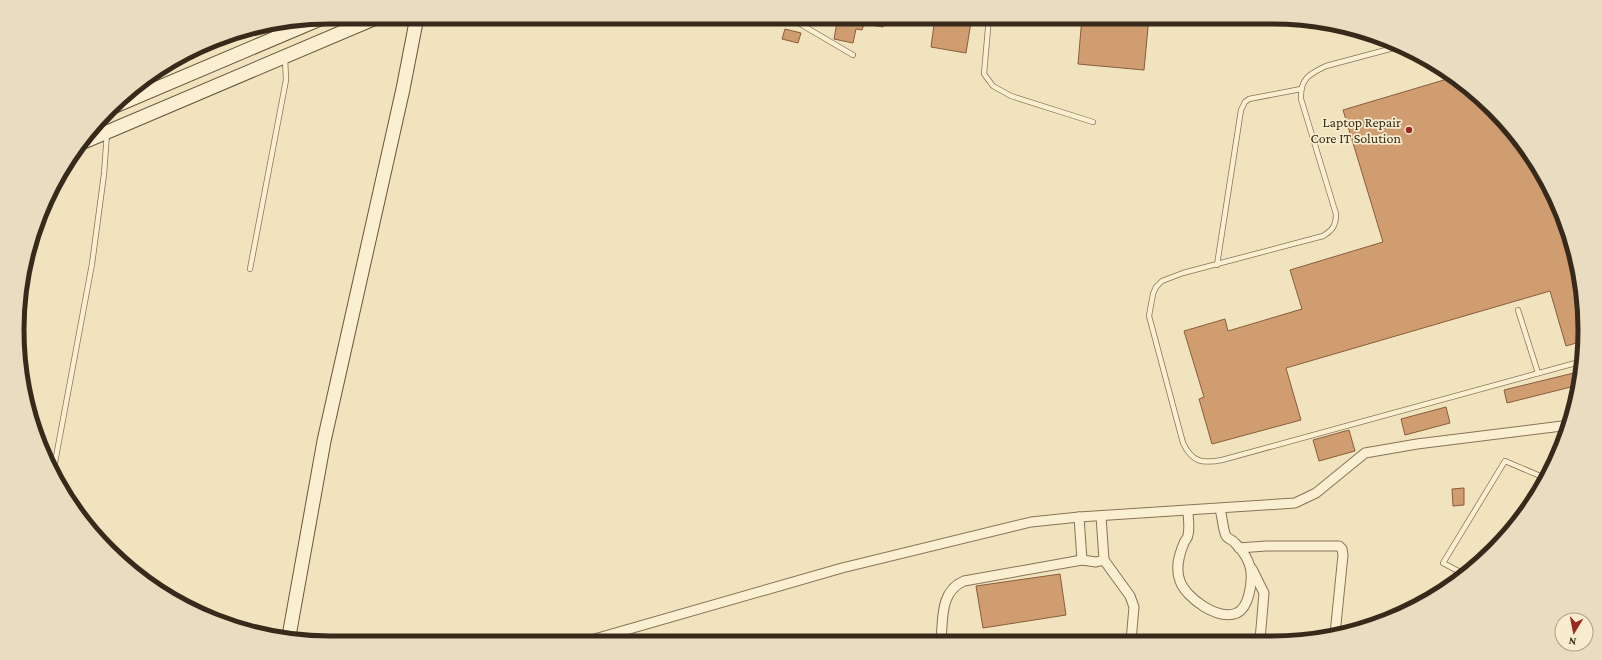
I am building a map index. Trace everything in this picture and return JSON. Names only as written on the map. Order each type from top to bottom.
[{"type":"street","points":[[91,139],[362,24]]},
{"type":"street","points":[[290,633],[324,441],[403,89],[416,24]]},
{"type":"street","points":[[130,98],[294,27]]},
{"type":"street","points":[[605,636],[842,568],[1031,522],[1079,517],[1295,503],[1316,493],[1365,453],[1417,444],[1562,427]]},
{"type":"street","points":[[1220,509],[1226,536],[1239,548],[1249,563],[1264,593],[1260,636]]},
{"type":"street","points":[[1188,510],[1188,536],[1178,563],[1180,580],[1191,598],[1204,607],[1216,612],[1231,614],[1238,613],[1244,607],[1248,596],[1251,573],[1249,563]]},
{"type":"street","points":[[1101,516],[1104,560],[1130,596],[1134,607],[1131,636]]},
{"type":"street","points":[[1079,517],[1082,560]]},
{"type":"street","points":[[1239,548],[1339,546],[1342,549],[1343,555],[1335,629]]},
{"type":"street","points":[[942,636],[945,602],[948,594],[958,583],[1082,560],[1096,562],[1104,560]]},
{"type":"lane","points":[[800,24],[853,55]]},
{"type":"lane","points":[[988,24],[984,74],[993,86],[1011,96],[1093,122]]},
{"type":"lane","points":[[1392,48],[1326,66],[1307,77],[1301,88],[1301,99],[1336,214],[1336,223],[1330,232],[1323,236],[1183,273],[1162,281],[1156,288],[1153,294],[1149,316],[1183,442],[1192,457],[1201,462],[1222,460],[1576,363]]},
{"type":"lane","points":[[250,269],[286,80],[284,57]]},
{"type":"lane","points":[[1217,265],[1241,110],[1245,102],[1249,99],[1301,88]]},
{"type":"lane","points":[[55,463],[92,264],[108,132]]},
{"type":"lane","points":[[1518,310],[1538,373]]},
{"type":"lane","points":[[1460,572],[1443,563],[1505,461],[1541,476]]},
{"type":"building","points":[[837,24],[864,24],[862,30],[856,29],[853,43],[834,39]]},
{"type":"building","points":[[864,24],[884,24],[883,27]]},
{"type":"building","points":[[934,24],[971,24],[966,53],[931,47]]},
{"type":"building","points":[[1081,24],[1148,24],[1144,70],[1078,64]]},
{"type":"building","points":[[785,29],[801,33],[798,43],[782,39]]},
{"type":"building","points":[[1447,79],[1474,100],[1502,128],[1515,144],[1537,177],[1555,213],[1568,251],[1572,270],[1577,310],[1577,343],[1566,346],[1550,291],[1286,368],[1301,420],[1212,444],[1199,399],[1204,397],[1184,331],[1225,319],[1228,331],[1302,309],[1290,270],[1383,242],[1343,110]]},
{"type":"building","points":[[1575,373],[1573,387],[1507,403],[1504,390]]},
{"type":"building","points":[[1446,407],[1450,423],[1405,435],[1401,419]]},
{"type":"building","points":[[1349,430],[1355,451],[1319,461],[1313,440]]},
{"type":"building","points":[[1464,488],[1464,505],[1453,506],[1452,489]]},
{"type":"building","points":[[1060,574],[1066,615],[983,628],[976,586]]},
{"type":"place","name":"Laptop Repair Core IT Solution","points":[[1409,130]]}]
